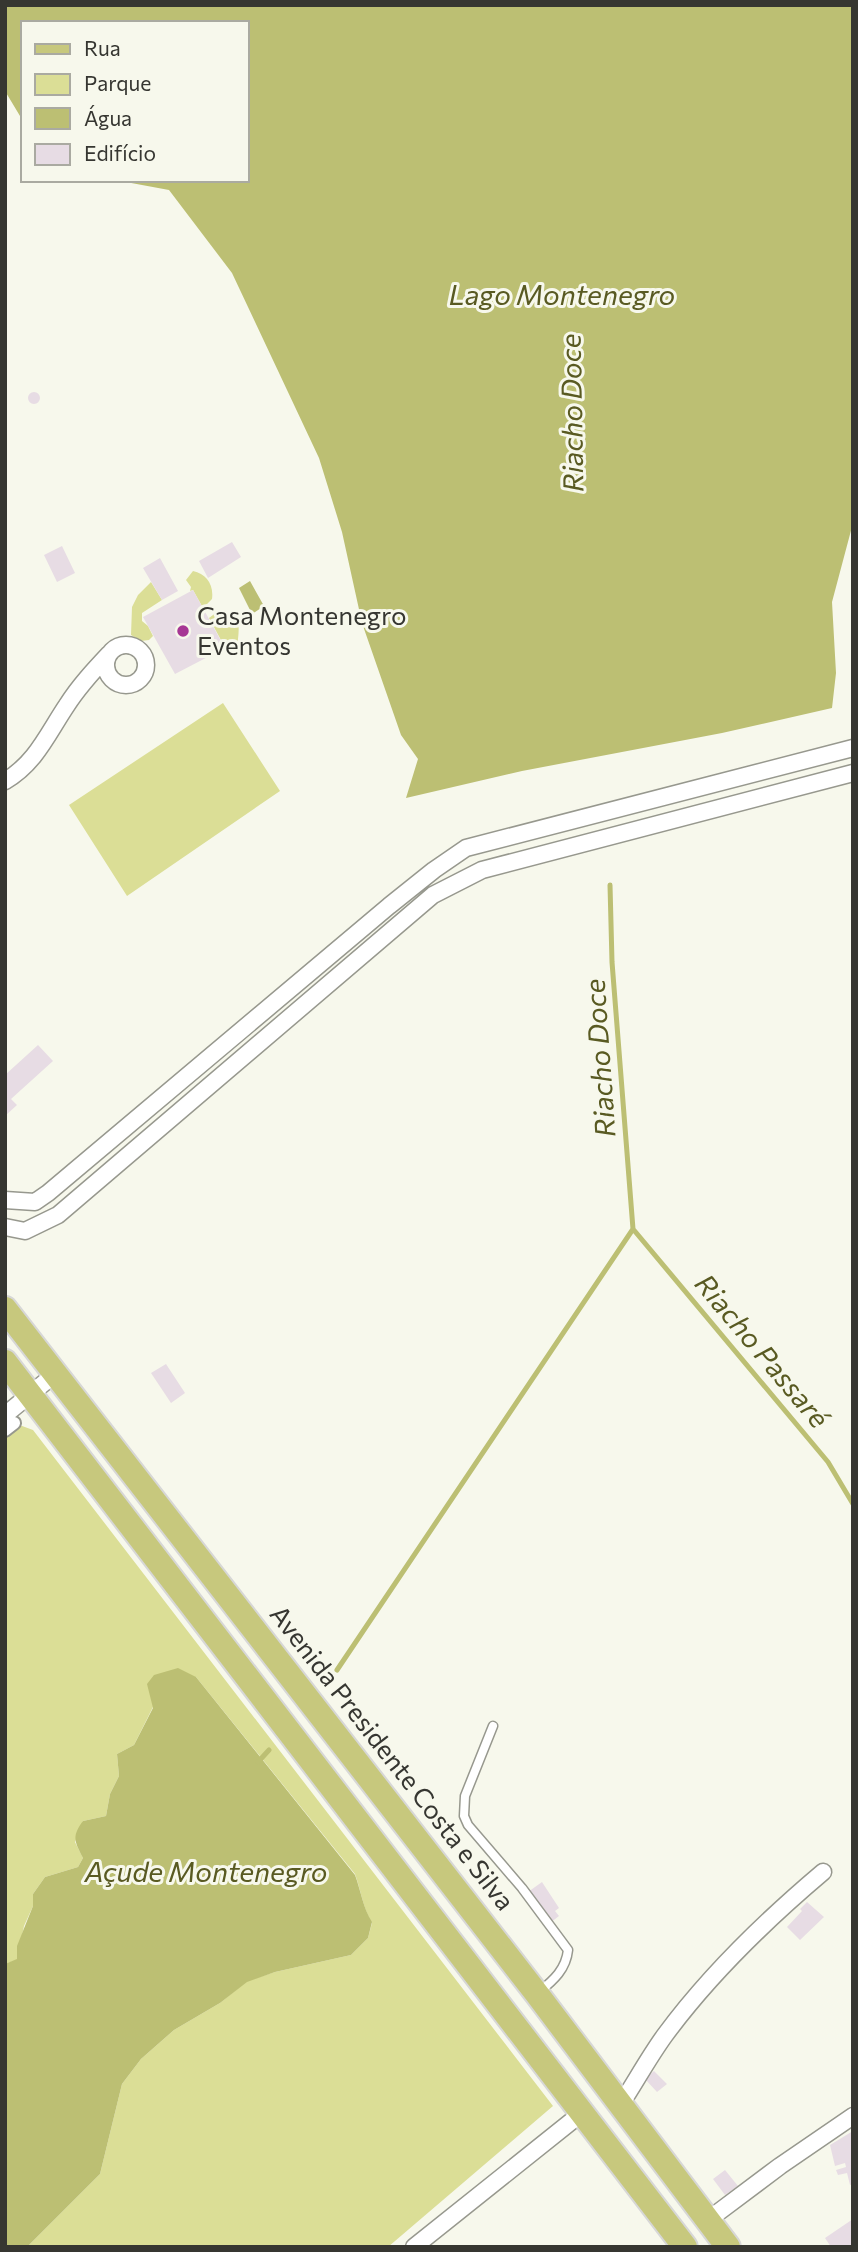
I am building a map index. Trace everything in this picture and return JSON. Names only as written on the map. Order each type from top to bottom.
[{"type":"main road","name":"Avenida Presidente Costa e Silva","points":[[5,1309],[553,2014],[727,2247]]},
{"type":"main road","points":[[5,1362],[685,2247]]},
{"type":"main road","points":[[494,1998],[530,1985]]},
{"type":"main road","points":[[525,2036],[553,2014]]},
{"type":"street","points":[[5,781],[18,774],[32,760],[84,681],[109,654]]},
{"type":"street","points":[[5,1200],[35,1202],[48,1193],[389,906],[433,870],[466,848],[853,748]]},
{"type":"street","points":[[5,1227],[24,1231],[58,1215],[406,918],[443,890],[482,870],[853,773]]},
{"type":"street","points":[[8,1423],[30,1395],[55,1374]]},
{"type":"street","points":[[621,2104],[664,2037],[706,1984],[767,1922],[823,1872]]},
{"type":"street","points":[[414,2247],[583,2112]]},
{"type":"street","points":[[708,2220],[853,2116]]},
{"type":"lane","points":[[494,1726],[465,1796],[464,1816],[468,1825],[522,1888],[568,1950],[563,1968],[552,1981],[530,1985]]},
{"type":"green space","points":[[193,571],[205,577],[212,589],[212,599],[203,608],[193,590],[190,591],[191,587],[186,580]]},
{"type":"green space","points":[[151,582],[162,600],[142,613],[142,621],[153,636],[149,640],[141,641],[131,635],[132,607],[138,595]]},
{"type":"green space","points":[[217,612],[230,613],[237,618],[239,627],[236,657],[228,653],[209,618]]},
{"type":"green space","points":[[223,703],[280,791],[127,896],[69,805]]},
{"type":"green space","points":[[14,1423],[33,1430],[553,2106],[388,2247],[27,2247],[100,2174],[122,2084],[141,2059],[174,2030],[220,2003],[247,1981],[351,1955],[368,1938],[372,1923],[355,1874],[196,1677],[153,1707],[134,1745],[117,1754],[119,1776],[110,1794],[106,1816],[83,1821],[75,1842],[83,1858],[78,1867],[45,1877],[33,1894],[33,1906],[24,1926],[17,1960],[5,1964],[5,1430]]},
{"type":"water","name":"Lago Montenegro","points":[[5,5],[853,5],[853,523],[832,602],[836,673],[832,708],[722,733],[522,771],[406,798],[418,759],[401,735],[362,623],[342,532],[319,458],[232,273],[169,190],[126,182],[248,182],[248,21],[21,21],[21,118],[5,91]]},
{"type":"water","points":[[250,581],[264,606],[252,614],[239,588]]},
{"type":"water","name":"Açude Montenegro","points":[[178,1668],[196,1677],[355,1875],[372,1922],[368,1938],[351,1955],[275,1972],[247,1982],[220,2003],[174,2030],[141,2059],[122,2084],[100,2174],[27,2247],[5,2247],[5,1964],[17,1959],[17,1946],[33,1906],[33,1894],[45,1877],[78,1867],[83,1858],[76,1840],[79,1827],[83,1821],[106,1816],[110,1794],[119,1776],[117,1754],[134,1745],[153,1708],[147,1684],[154,1675]]},
{"type":"building","points":[[34,392],[40,398],[34,404],[28,398]]},
{"type":"building","points":[[232,542],[241,557],[208,578],[199,561]]},
{"type":"building","points":[[62,546],[75,573],[57,582],[44,555]]},
{"type":"building","points":[[160,558],[178,591],[162,600],[143,568]]},
{"type":"building","name":"Casa Montenegro Eventos","points":[[193,590],[225,648],[175,674],[143,617]]},
{"type":"building","points":[[38,1045],[53,1061],[11,1099],[17,1105],[5,1116],[5,1075]]},
{"type":"building","points":[[166,1364],[185,1393],[171,1403],[151,1373]]},
{"type":"building","points":[[542,1882],[559,1908],[555,1911],[559,1916],[550,1923],[528,1892]]},
{"type":"building","points":[[807,1902],[824,1917],[800,1940],[787,1927]]},
{"type":"building","points":[[654,2071],[667,2084],[657,2092],[645,2079]]},
{"type":"building","points":[[853,2131],[853,2184],[850,2185],[847,2173],[838,2175],[836,2170],[846,2167],[845,2163],[835,2166],[830,2145]]},
{"type":"building","points":[[725,2170],[738,2186],[725,2195],[713,2179]]},
{"type":"building","points":[[853,2219],[853,2247],[831,2247],[825,2238]]},
{"type":"waterway","name":"Riacho Doce","points":[[610,885],[612,962],[633,1229]]},
{"type":"waterway","name":"Riacho Passaré","points":[[633,1229],[828,1462],[853,1504]]},
{"type":"waterway","points":[[337,1670],[633,1229]]},
{"type":"waterway","points":[[258,1762],[269,1750]]},
{"type":"place","name":"Casa Montenegro Eventos","points":[[183,631]]}]
